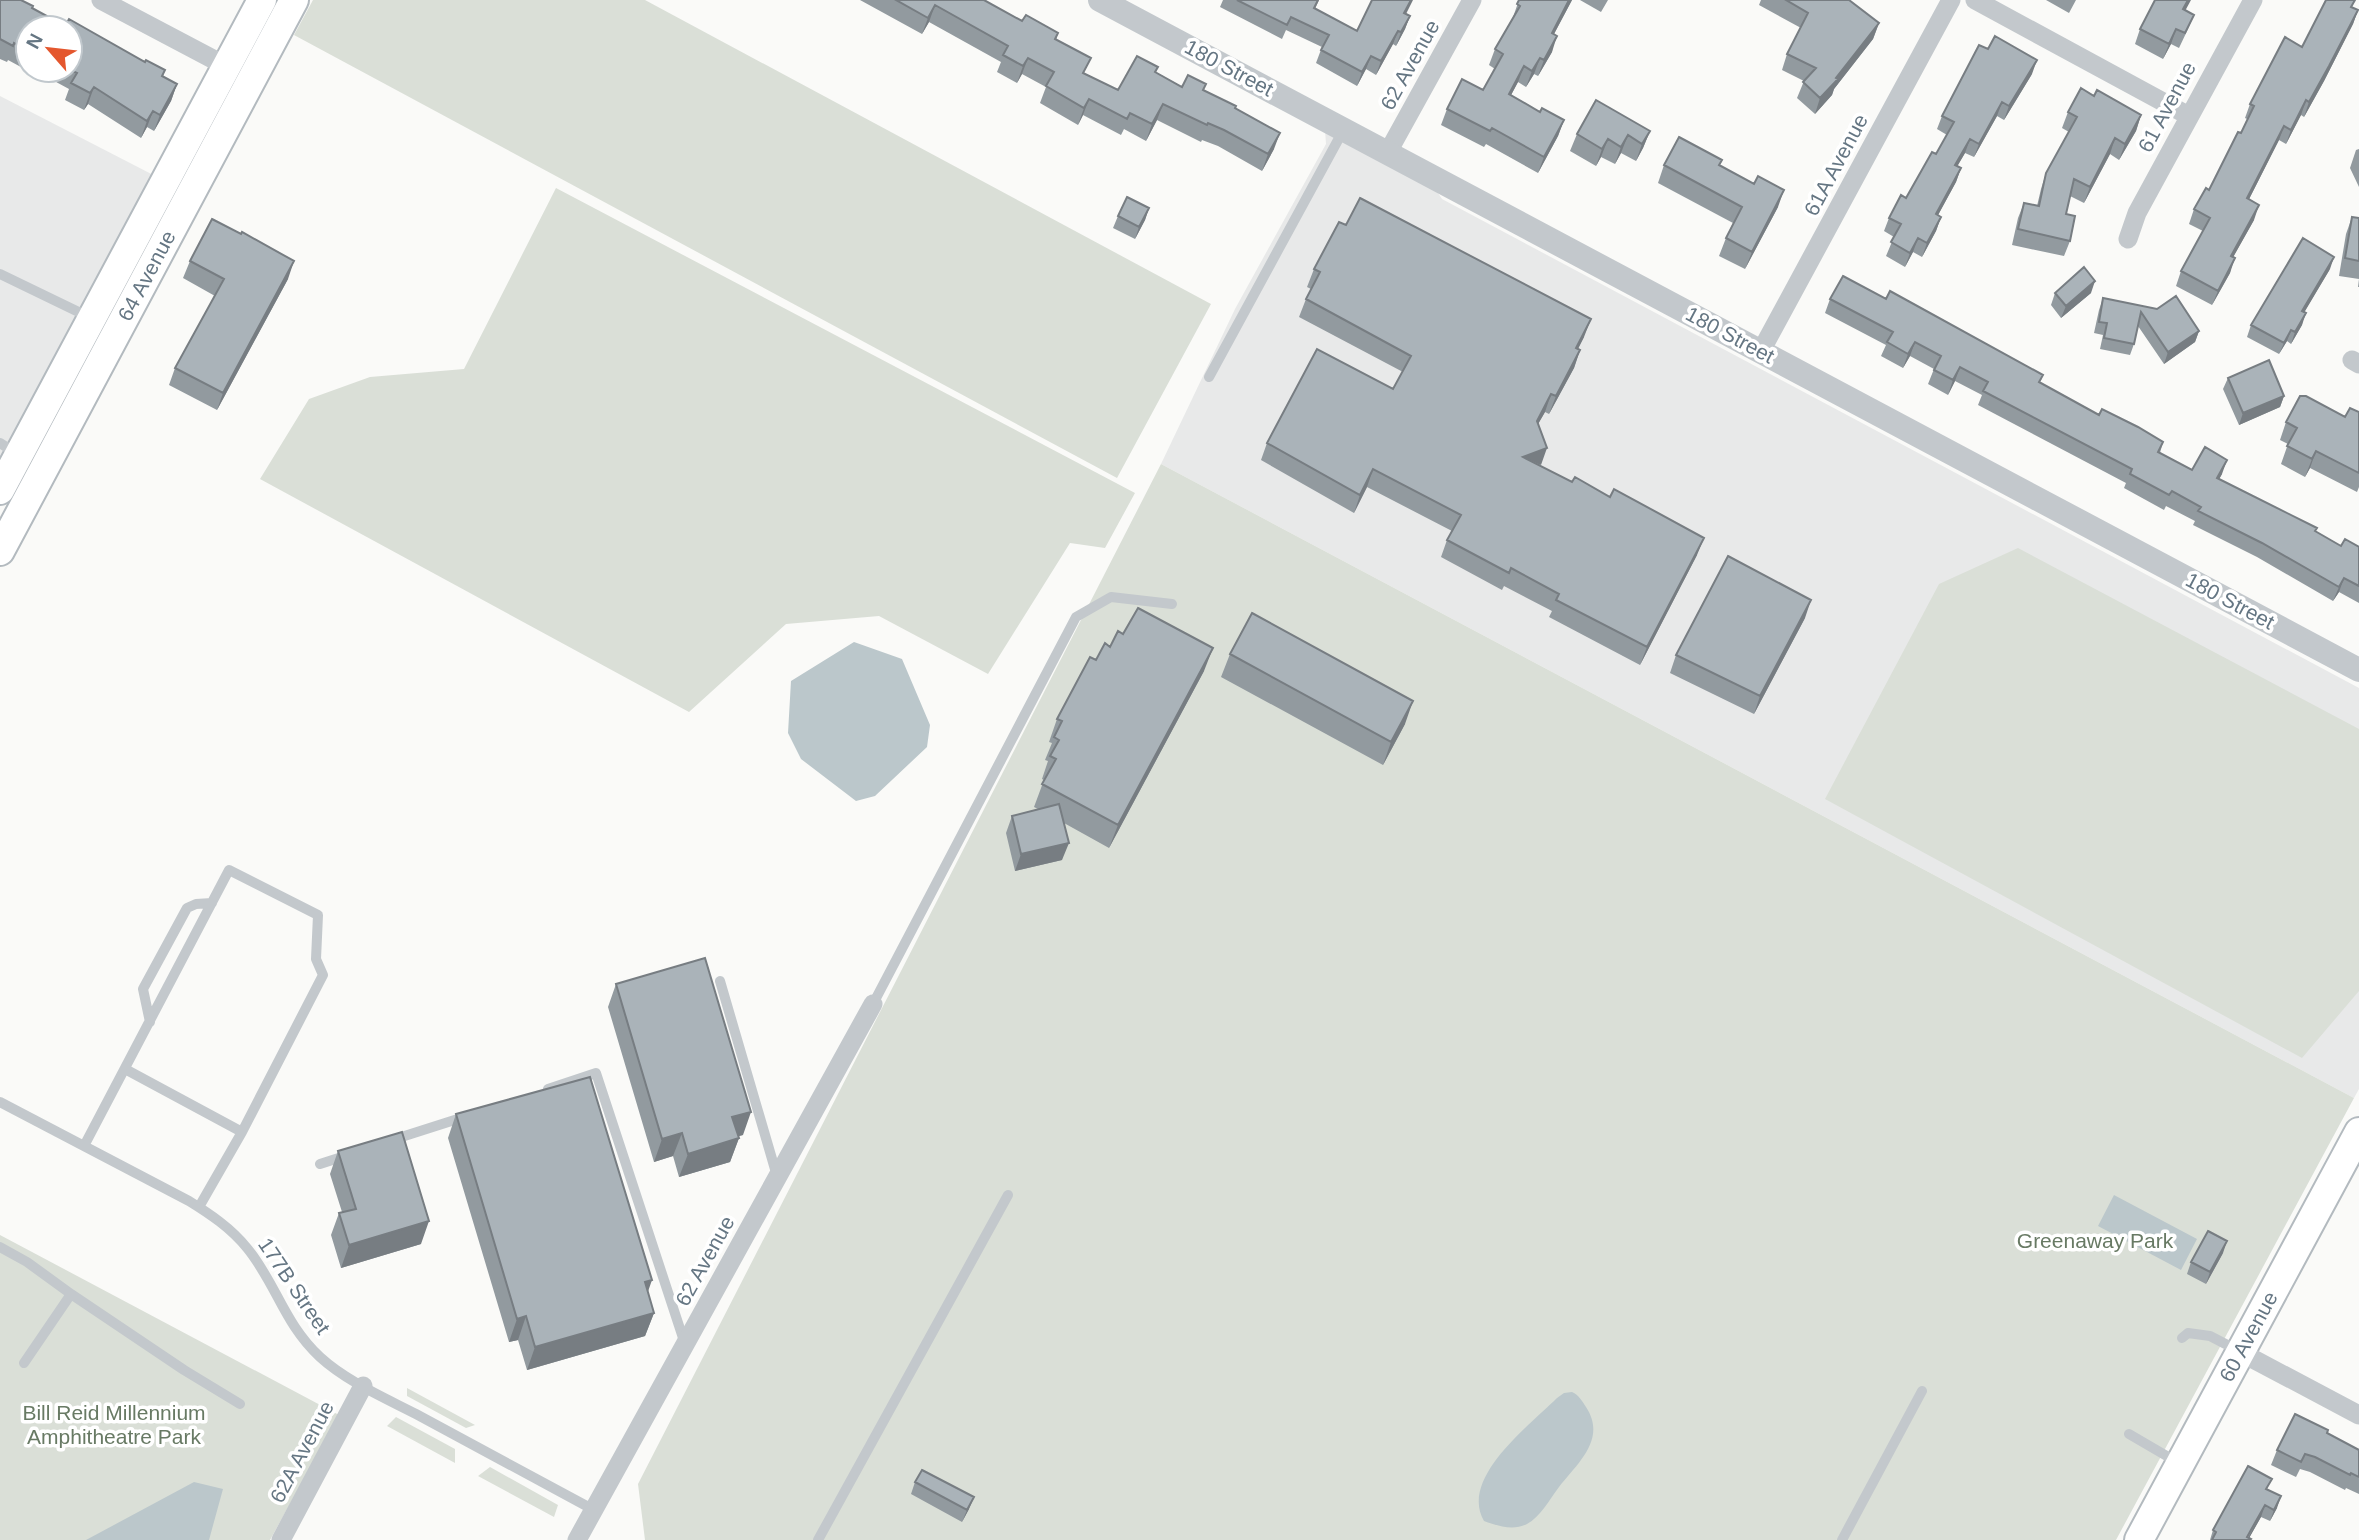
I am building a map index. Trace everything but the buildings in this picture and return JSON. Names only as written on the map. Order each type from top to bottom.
[{"type":"main road","name":"64 Avenue","points":[[0,489],[9,449],[92,319],[262,0]]},
{"type":"main road","name":"64 Avenue","points":[[0,551],[294,0]]},
{"type":"main road","name":"60 Avenue","points":[[2139,1540],[2359,1132]]},
{"type":"street","points":[[102,0],[226,66]]},
{"type":"street","name":"180 Street","points":[[1100,0],[2359,670]]},
{"type":"street","name":"62 Avenue","points":[[1388,152],[1472,0]]},
{"type":"street","name":"61A Avenue","points":[[1761,351],[1951,0]]},
{"type":"street","points":[[1975,0],[2189,116]]},
{"type":"street","name":"61 Avenue","points":[[2127,239],[2137,213],[2253,0]]},
{"type":"street","name":"62 Avenue","points":[[577,1540],[873,1004]]},
{"type":"street","points":[[2240,1352],[2359,1415]]},
{"type":"street","name":"62A Avenue","points":[[281,1540],[363,1386]]},
{"type":"lane","points":[[1209,377],[1344,129]]},
{"type":"lane","points":[[0,274],[92,319]]},
{"type":"lane","points":[[873,1004],[1076,617],[1111,597],[1172,604]]},
{"type":"lane","points":[[84,1146],[229,870],[318,915],[316,959],[323,975],[242,1132],[199,1207]]},
{"type":"lane","points":[[150,1022],[143,989],[187,908],[212,903]]},
{"type":"lane","points":[[720,981],[778,1176]]},
{"type":"lane","points":[[125,1069],[242,1132]]},
{"type":"lane","points":[[544,1091],[596,1073],[685,1345]]},
{"type":"lane","name":"177B Street","points":[[0,1101],[199,1207],[222,1223],[247,1248],[300,1337],[322,1359],[363,1386],[594,1510]]},
{"type":"lane","points":[[386,1142],[478,1112]]},
{"type":"lane","points":[[320,1164],[359,1151]]},
{"type":"lane","points":[[818,1540],[1008,1195]]},
{"type":"lane","points":[[0,1247],[27,1262],[132,1336],[240,1405]]},
{"type":"lane","points":[[24,1363],[71,1294]]},
{"type":"lane","points":[[2182,1338],[2188,1333],[2207,1335],[2240,1352]]},
{"type":"lane","points":[[1842,1540],[1922,1391]]},
{"type":"lane","points":[[2129,1434],[2181,1463]]},
{"type":"shaded area","points":[[0,96],[163,180],[0,472]]},
{"type":"shaded area","points":[[1325,130],[1436,190],[1442,199],[2359,688],[2359,1089],[2354,1098],[1161,464],[1235,309],[1326,144]]},
{"type":"shaded area","points":[[854,642],[902,659],[930,725],[927,747],[875,796],[856,801],[801,759],[788,733],[791,681]]},
{"type":"shaded area","points":[[2114,1195],[2197,1239],[2181,1270],[2098,1226]]},
{"type":"shaded area","points":[[1572,1392],[1578,1396],[1592,1419],[1592,1440],[1588,1450],[1532,1521],[1511,1527],[1484,1521],[1479,1504],[1481,1487],[1489,1470],[1515,1437],[1557,1398]]},
{"type":"shaded area","points":[[194,1482],[223,1489],[209,1540],[86,1540]]},
{"type":"green space","points":[[313,0],[645,0],[1211,304],[1117,478],[294,35]]},
{"type":"green space","points":[[556,188],[1135,493],[1105,548],[1070,543],[988,674],[879,616],[786,624],[689,712],[260,479],[309,399],[370,377],[464,369]]},
{"type":"green space","name":"Greenaway Park","points":[[1161,464],[2354,1098],[2116,1540],[645,1540],[638,1484]]},
{"type":"green space","points":[[2018,548],[2359,729],[2359,991],[2302,1058],[1825,799],[1939,584]]},
{"type":"green space","name":"Bill Reid Millennium Amphitheatre Park","points":[[0,1235],[339,1415],[270,1540],[0,1540]]},
{"type":"green space","points":[[407,1388],[475,1425],[466,1428],[407,1396]]},
{"type":"green space","points":[[396,1417],[455,1449],[455,1463],[387,1426]]},
{"type":"green space","points":[[490,1467],[558,1505],[554,1517],[478,1476]]}]
